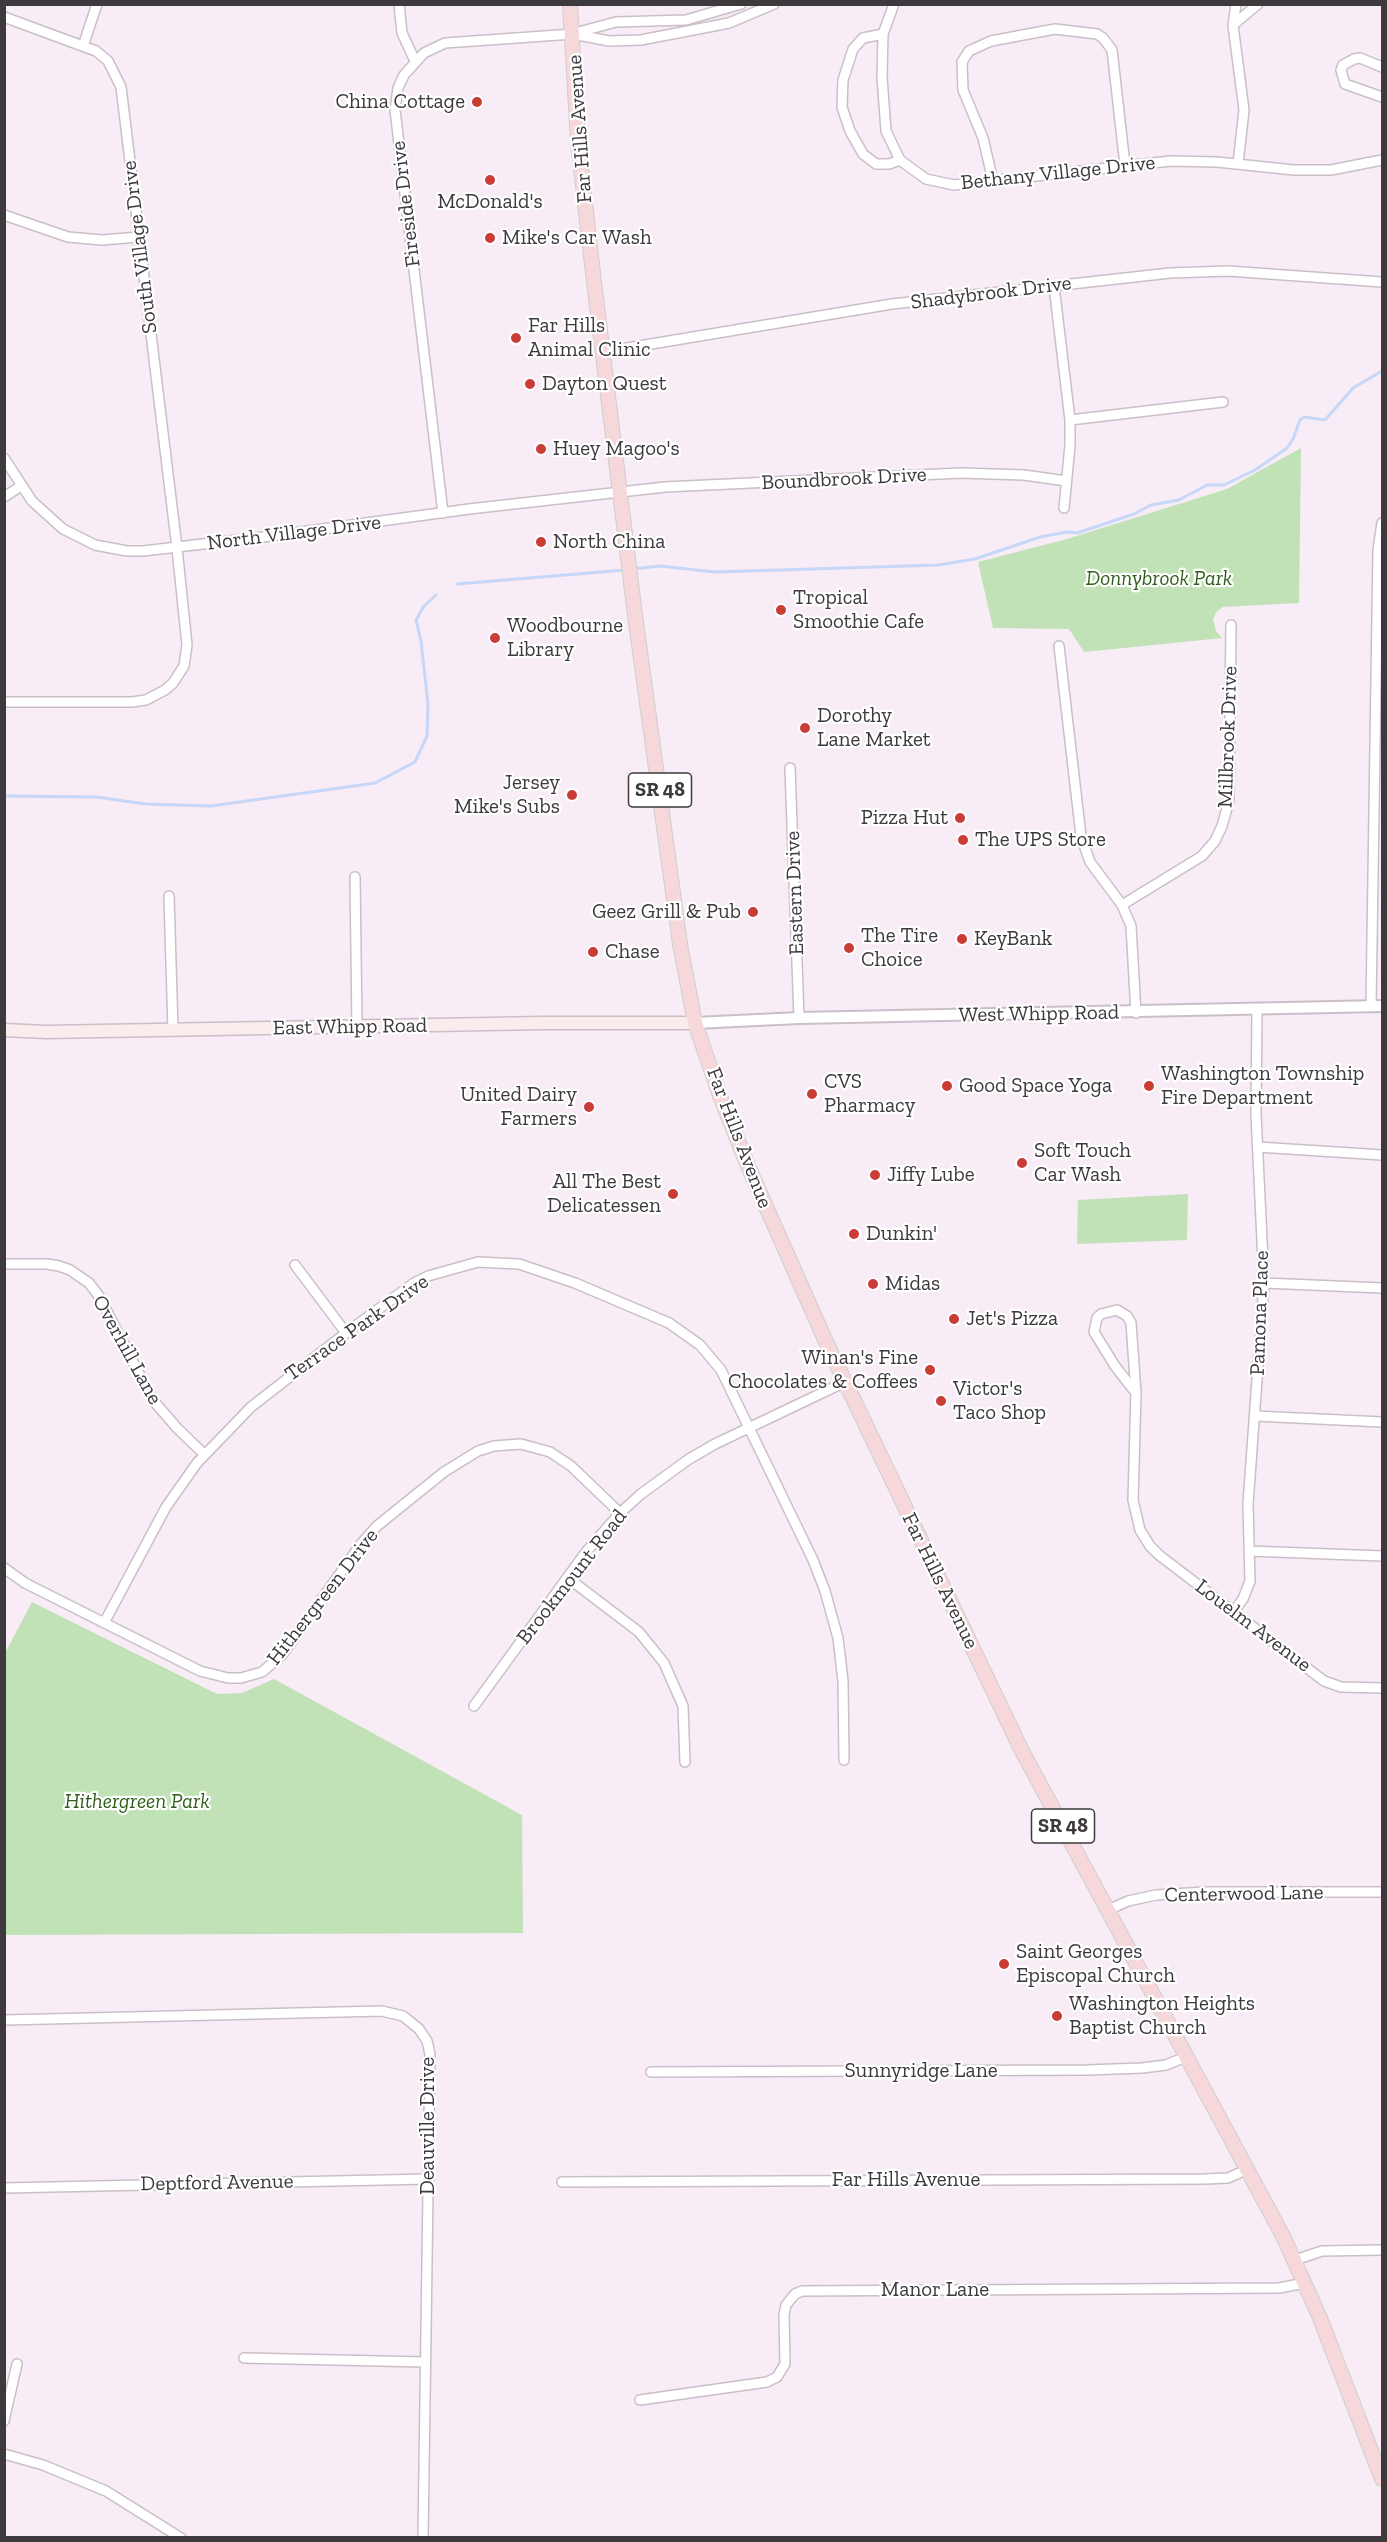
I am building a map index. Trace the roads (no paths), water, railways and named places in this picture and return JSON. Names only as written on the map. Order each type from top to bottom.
[{"type":"main road","name":"Far Hills Avenue","points":[[570,4],[578,142],[603,352],[680,947],[695,1023],[720,1096],[748,1166],[845,1382],[1021,1749],[1188,2056],[1294,2260],[1383,2479]]},
{"type":"main road","name":"East Whipp Road","points":[[4,1030],[46,1032],[695,1023]]},
{"type":"street","points":[[83,46],[97,4]]},
{"type":"street","points":[[399,4],[402,33],[415,61]]},
{"type":"street","points":[[573,34],[616,22],[686,20],[741,4]]},
{"type":"street","points":[[573,34],[609,41],[640,40],[729,23],[774,4]]},
{"type":"street","name":"Bethany Village Drive","points":[[894,4],[883,34],[882,76],[886,131],[891,146],[900,160],[916,174],[938,183],[954,185],[1125,165],[1195,161],[1294,170],[1331,170],[1383,160]]},
{"type":"street","points":[[1236,4],[1233,25],[1244,93],[1243,128],[1238,164]]},
{"type":"street","points":[[1233,25],[1258,4]]},
{"type":"street","name":"South Village Drive","points":[[4,17],[103,55],[121,87],[177,548],[186,656],[179,675],[165,690],[146,700],[132,702],[4,702]]},
{"type":"street","points":[[993,181],[983,138],[963,90],[961,69],[965,56],[976,47],[1022,34],[1055,29],[1097,34],[1108,44],[1114,58],[1125,165]]},
{"type":"street","name":"Fireside Drive","points":[[443,513],[395,110],[398,88],[404,75],[415,61],[430,50],[446,43],[573,34]]},
{"type":"street","points":[[883,34],[863,38],[853,49],[843,80],[842,107],[850,131],[863,154],[876,164],[889,164],[900,160]]},
{"type":"street","points":[[1383,67],[1360,58],[1343,65],[1341,70],[1345,84],[1383,97]]},
{"type":"street","points":[[4,215],[68,237],[102,240],[139,237]]},
{"type":"street","name":"Shadybrook Drive","points":[[603,352],[892,304],[1170,273],[1228,271],[1383,282]]},
{"type":"street","points":[[1054,286],[1070,420],[1064,508]]},
{"type":"street","points":[[1070,420],[1223,402]]},
{"type":"street","name":"North Village Drive","points":[[4,458],[21,486],[46,517],[80,539],[95,545],[127,551],[177,548],[621,492]]},
{"type":"street","name":"Boundbrook Drive","points":[[621,492],[665,487],[961,473],[1014,475],[1066,481]]},
{"type":"street","points":[[4,497],[21,486]]},
{"type":"street","points":[[1377,1006],[1377,550],[1383,523]]},
{"type":"street","name":"Millbrook Drive","points":[[1122,905],[1202,856],[1215,841],[1222,826],[1229,801],[1231,625]]},
{"type":"street","points":[[1059,646],[1081,836],[1096,873],[1122,905],[1131,926],[1136,1012]]},
{"type":"street","name":"Eastern Drive","points":[[790,768],[800,1018]]},
{"type":"street","points":[[355,877],[357,1026]]},
{"type":"street","points":[[169,896],[173,1030]]},
{"type":"street","name":"West Whipp Road","points":[[695,1023],[800,1018],[1377,1006]]},
{"type":"street","name":"Pamona Place","points":[[1234,1611],[1243,1599],[1250,1581],[1248,1504],[1264,1283],[1258,1147],[1257,1010]]},
{"type":"street","points":[[1258,1147],[1383,1155]]},
{"type":"street","name":"Terrace Park Drive","points":[[104,1623],[152,1528],[204,1454],[251,1407],[414,1283],[436,1272],[478,1262],[519,1264],[574,1283],[669,1323],[700,1345],[721,1370],[813,1560],[832,1616],[843,1681],[844,1760]]},
{"type":"street","name":"Overhill Lane","points":[[4,1264],[59,1266],[70,1270],[88,1283],[99,1296],[152,1399],[170,1421],[204,1454]]},
{"type":"street","points":[[295,1265],[346,1333]]},
{"type":"street","points":[[1264,1283],[1383,1288]]},
{"type":"street","points":[[1107,1311],[1122,1312],[1131,1323],[1136,1393],[1095,1336],[1094,1326],[1097,1318],[1107,1311]]},
{"type":"street","name":"Brookmount Road","points":[[474,1706],[586,1552],[620,1513],[689,1459],[845,1382]]},
{"type":"street","name":"Louelm Avenue","points":[[1136,1393],[1133,1500],[1140,1530],[1159,1555],[1328,1683],[1349,1688],[1383,1688]]},
{"type":"street","points":[[1255,1416],[1383,1422]]},
{"type":"street","name":"Hithergreen Drive","points":[[4,1568],[24,1584],[200,1671],[213,1676],[241,1678],[262,1672],[282,1655],[356,1550],[377,1526],[461,1460],[478,1451],[494,1446],[521,1444],[550,1452],[571,1466],[620,1513]]},
{"type":"street","points":[[1249,1551],[1383,1556]]},
{"type":"street","points":[[568,1578],[632,1626],[664,1663],[682,1706],[685,1762]]},
{"type":"street","name":"Centerwood Lane","points":[[1108,1910],[1128,1900],[1157,1894],[1383,1892]]},
{"type":"street","name":"Deauville Drive","points":[[4,2020],[382,2011],[403,2016],[419,2029],[427,2041],[430,2054],[423,2538]]},
{"type":"street","name":"Sunnyridge Lane","points":[[651,2072],[1098,2070],[1166,2065],[1188,2056]]},
{"type":"street","name":"Far Hills Avenue","points":[[562,2182],[1205,2179],[1228,2178],[1248,2169]]},
{"type":"street","name":"Deptford Avenue","points":[[4,2188],[429,2179]]},
{"type":"street","points":[[1294,2260],[1322,2251],[1383,2250]]},
{"type":"street","name":"Manor Lane","points":[[640,2400],[767,2382],[777,2377],[785,2364],[784,2315],[786,2305],[795,2294],[802,2290],[1279,2288],[1305,2283]]},
{"type":"street","points":[[244,2358],[425,2361]]},
{"type":"street","points":[[4,2421],[17,2364]]},
{"type":"street","points":[[4,2454],[43,2464],[106,2491],[181,2538]]},
{"type":"waterway","points":[[632,569],[660,566],[715,572],[938,565],[975,559],[1040,537],[1067,532],[1077,533],[1134,514],[1151,505],[1179,500],[1207,485],[1224,485],[1255,470],[1287,448],[1300,420],[1304,417],[1325,420],[1353,388],[1382,371]]},
{"type":"waterway","points":[[457,584],[625,570]]},
{"type":"waterway","points":[[4,796],[96,797],[146,804],[211,806],[375,783],[415,762],[427,736],[428,704],[421,641],[416,620],[424,606],[436,595]]},
{"type":"place","name":"China Cottage","points":[[477,102]]},
{"type":"place","name":"McDonald's","points":[[490,180]]},
{"type":"place","name":"Mike's Car Wash","points":[[490,238]]},
{"type":"place","name":"Far Hills Animal Clinic","points":[[516,338]]},
{"type":"place","name":"Dayton Quest","points":[[530,384]]},
{"type":"place","name":"Huey Magoo's","points":[[541,449]]},
{"type":"place","name":"North China","points":[[541,542]]},
{"type":"place","name":"Tropical Smoothie Cafe","points":[[781,610]]},
{"type":"place","name":"Woodbourne Library","points":[[495,638]]},
{"type":"place","name":"Dorothy Lane Market","points":[[805,728]]},
{"type":"place","name":"Jersey Mike's Subs","points":[[572,795]]},
{"type":"place","name":"Pizza Hut","points":[[960,818]]},
{"type":"place","name":"The UPS Store","points":[[963,840]]},
{"type":"place","name":"Geez Grill & Pub","points":[[753,912]]},
{"type":"place","name":"KeyBank","points":[[962,939]]},
{"type":"place","name":"The Tire Choice","points":[[849,948]]},
{"type":"place","name":"Chase","points":[[593,952]]},
{"type":"place","name":"Good Space Yoga","points":[[947,1086]]},
{"type":"place","name":"Washington Township Fire Department","points":[[1149,1086]]},
{"type":"place","name":"CVS Pharmacy","points":[[812,1094]]},
{"type":"place","name":"United Dairy Farmers","points":[[589,1107]]},
{"type":"place","name":"Soft Touch Car Wash","points":[[1022,1163]]},
{"type":"place","name":"Jiffy Lube","points":[[875,1175]]},
{"type":"place","name":"All The Best Delicatessen","points":[[673,1194]]},
{"type":"place","name":"Dunkin'","points":[[854,1234]]},
{"type":"place","name":"Midas","points":[[873,1284]]},
{"type":"place","name":"Jet's Pizza","points":[[954,1319]]},
{"type":"place","name":"Winan's Fine Chocolates & Coffees","points":[[930,1370]]},
{"type":"place","name":"Victor's Taco Shop","points":[[941,1401]]},
{"type":"place","name":"Saint Georges Episcopal Church","points":[[1004,1964]]},
{"type":"place","name":"Washington Heights Baptist Church","points":[[1057,2016]]},
{"type":"park label","name":"Donnybrook Park","points":[[1159,579]]},
{"type":"park label","name":"Hithergreen Park","points":[[137,1802]]}]
